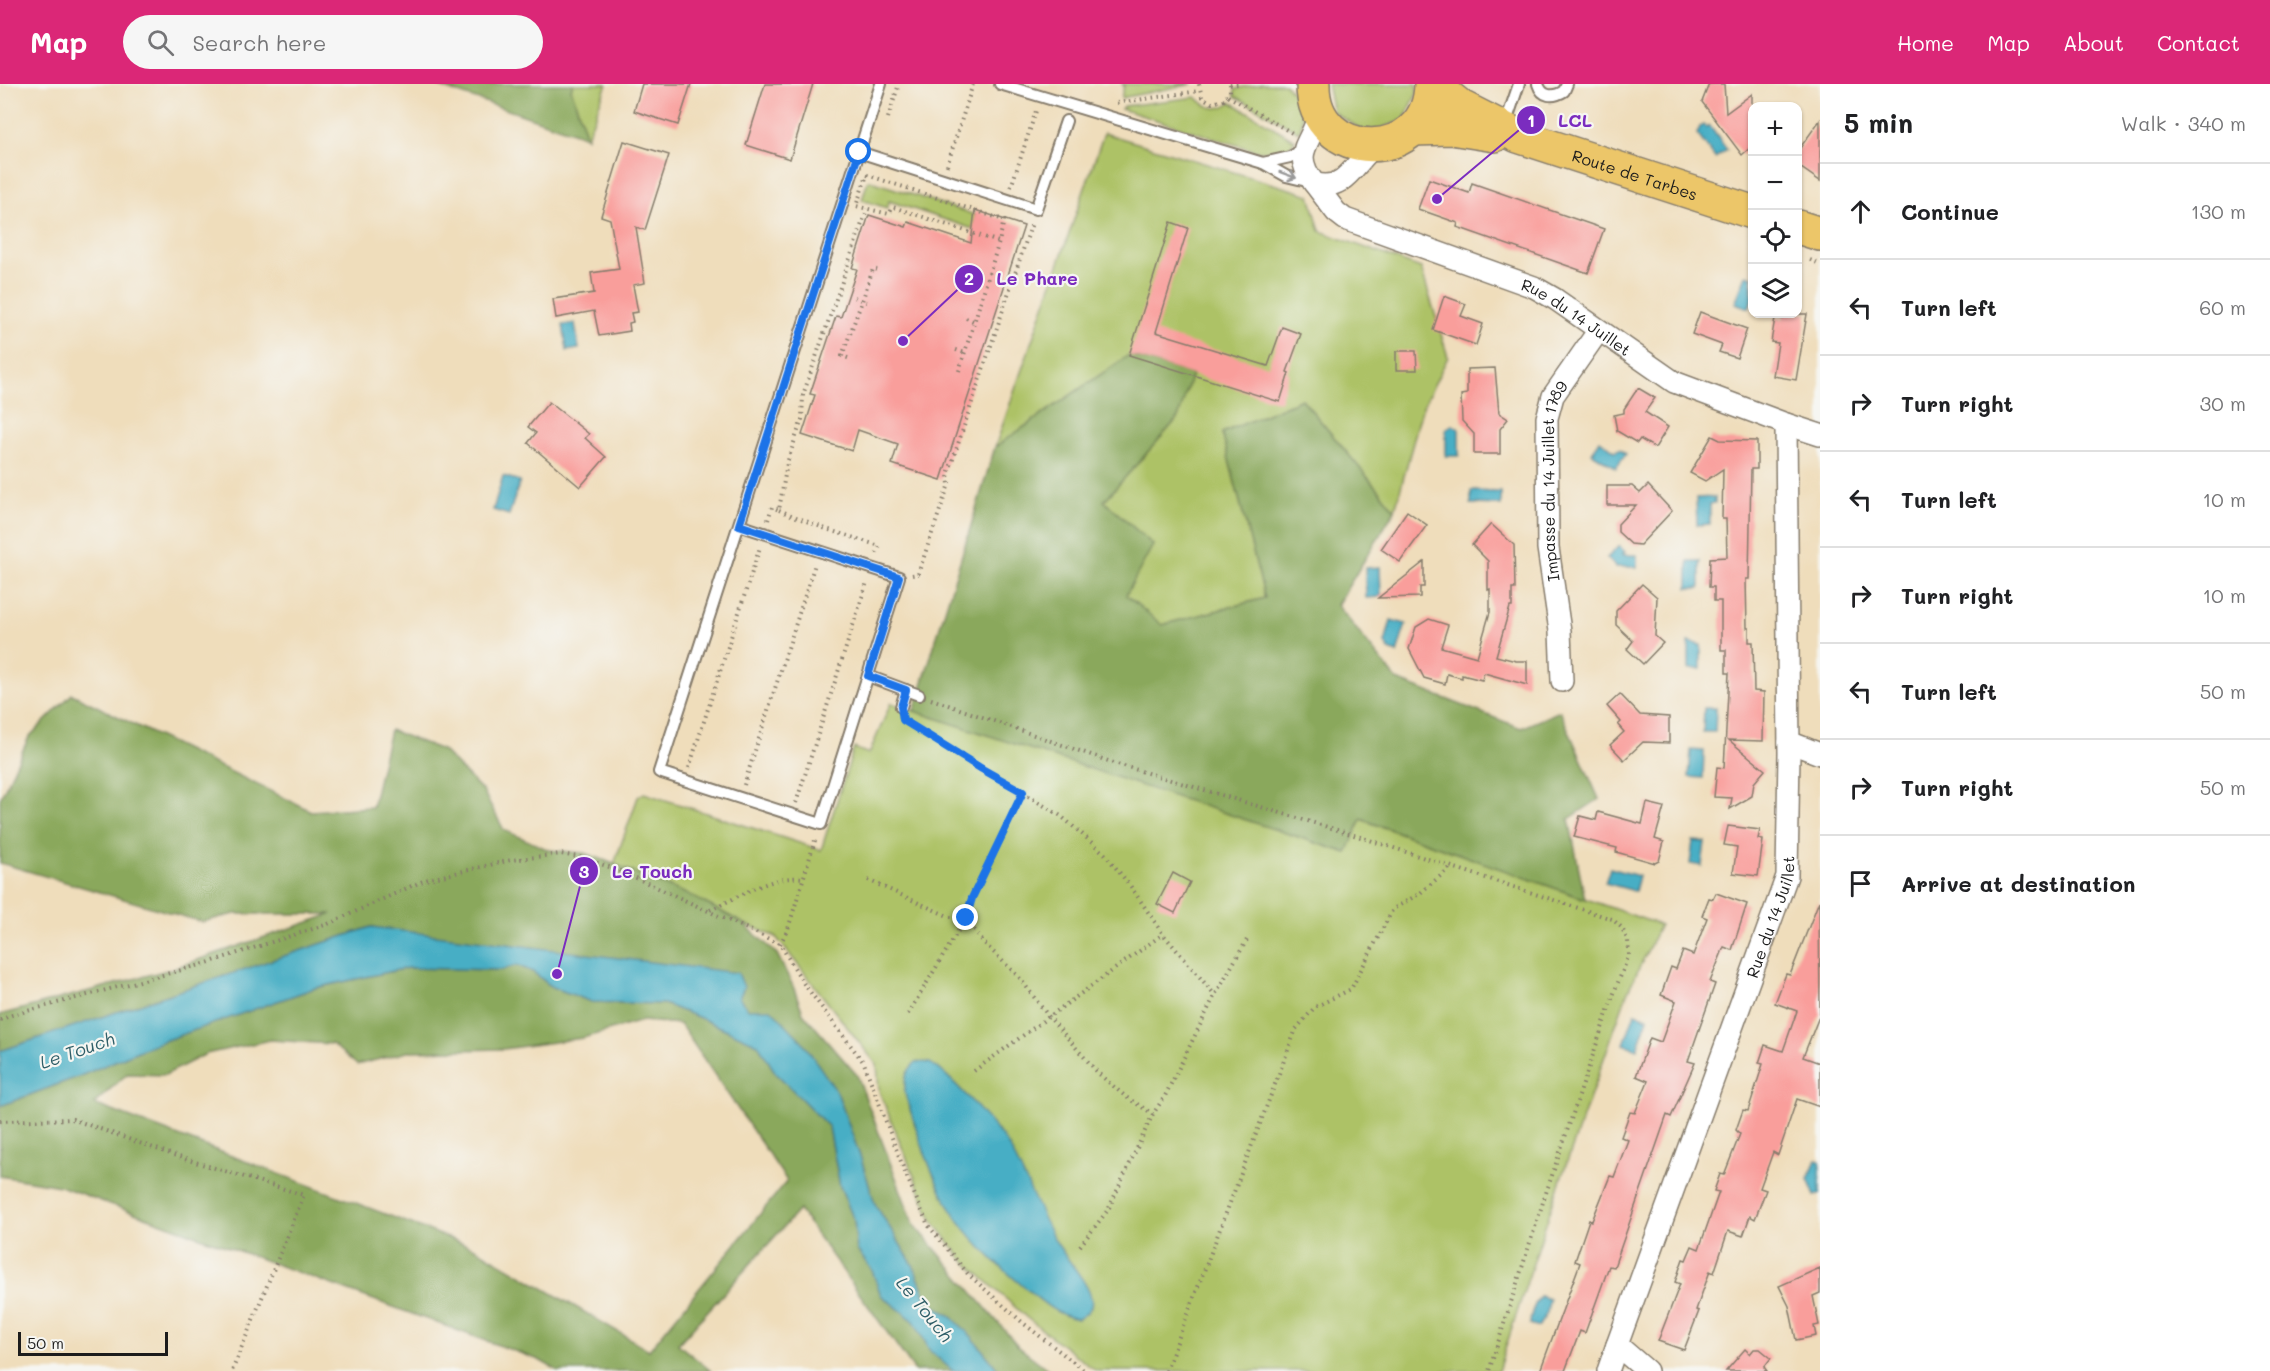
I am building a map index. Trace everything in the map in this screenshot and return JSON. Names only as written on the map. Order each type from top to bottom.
[{"type":"main road","points":[[1312,95],[1328,125],[1339,136],[1360,144],[1376,146],[1396,141],[1413,129],[1427,108],[1431,84]]},
{"type":"main road","name":"Route de Tarbes","points":[[1431,84],[1461,107],[1511,132],[1748,211]]},
{"type":"main road","name":"Route de Tarbes","points":[[1413,129],[1451,128],[1499,136],[1511,132]]},
{"type":"main road","points":[[1802,229],[1820,234]]},
{"type":"street","points":[[1304,149],[1314,132],[1312,95]]},
{"type":"street","points":[[1358,224],[1342,203],[1341,191],[1345,180],[1360,160],[1376,146]]},
{"type":"street","name":"Rue du 14 Juillet","points":[[1304,149],[1302,158],[1304,166],[1336,212],[1345,219],[1534,286],[1555,298],[1674,382],[1820,435]]},
{"type":"street","points":[[1314,183],[1330,186],[1345,180]]},
{"type":"street","name":"Impasse du 14 Juillet 1789","points":[[1562,681],[1560,631],[1548,548],[1547,418],[1552,396],[1599,330]]},
{"type":"street","name":"Rue du 14 Juillet","points":[[1608,1371],[1785,883],[1789,863],[1786,424]]},
{"type":"street","points":[[1789,742],[1820,754]]},
{"type":"street","points":[[1617,1346],[1647,1371]]},
{"type":"lane","points":[[739,525],[899,577],[821,824],[659,772],[881,84]]},
{"type":"lane","points":[[1000,84],[1263,164],[1286,176],[1314,183]]},
{"type":"lane","points":[[1511,132],[1519,84]]},
{"type":"lane","points":[[1538,84],[1545,94],[1551,96],[1564,92],[1567,84]]},
{"type":"lane","points":[[859,152],[1036,209],[1066,122]]},
{"type":"lane","points":[[1263,164],[1290,157],[1304,149]]},
{"type":"lane","points":[[868,676],[919,695]]},
{"type":"lane","points":[[901,707],[906,690]]},
{"type":"path","points":[[942,179],[973,84]]},
{"type":"path","points":[[1199,84],[1199,91],[1206,101],[1218,103],[1228,96],[1230,85],[1238,84]]},
{"type":"path","points":[[1105,116],[1116,103],[1199,91]]},
{"type":"path","points":[[959,371],[999,242],[1007,200],[1040,97]]},
{"type":"path","points":[[999,242],[893,207],[889,214],[856,206],[867,175],[1004,220]]},
{"type":"path","points":[[779,510],[787,463],[802,419],[803,395],[867,209]]},
{"type":"path","points":[[899,577],[918,574],[949,484],[948,474],[1036,209]]},
{"type":"path","points":[[848,358],[842,356],[864,301],[873,269],[877,270]]},
{"type":"path","points":[[852,296],[864,301]]},
{"type":"path","points":[[966,318],[975,322]]},
{"type":"path","points":[[956,350],[965,353]]},
{"type":"path","points":[[685,781],[772,507],[826,529],[880,546],[792,815]]},
{"type":"path","points":[[740,799],[826,529]]},
{"type":"path","points":[[919,695],[1114,763],[1451,866],[1612,919],[1622,928],[1628,941],[1629,955],[1545,1196],[1489,1371]]},
{"type":"path","points":[[901,707],[903,720],[1061,816],[1105,854],[1131,887],[1162,934],[1215,995]]},
{"type":"path","points":[[908,1014],[966,918],[972,898],[1023,792]]},
{"type":"path","points":[[780,944],[788,929],[812,848]]},
{"type":"path","points":[[0,1020],[204,964],[328,924],[425,880],[511,860],[561,854],[584,858],[623,872],[780,944],[804,984],[864,1063],[906,1175],[928,1225],[968,1274],[1023,1323],[1085,1371]]},
{"type":"path","points":[[1166,1371],[1296,1029],[1315,1007],[1351,990],[1393,909],[1419,894],[1451,866]]},
{"type":"path","points":[[709,911],[772,882],[794,877],[803,878]]},
{"type":"path","points":[[868,880],[950,917],[966,918]]},
{"type":"path","points":[[966,918],[984,943],[1019,977],[1049,1017],[1099,1074],[1126,1097],[1153,1114]]},
{"type":"path","points":[[974,1071],[1162,934]]},
{"type":"path","points":[[1080,1246],[1108,1210],[1153,1114],[1165,1096],[1215,995],[1248,938]]},
{"type":"path","points":[[0,1121],[72,1119],[184,1159],[304,1196],[232,1371]]},
{"type":"green space","points":[[432,84],[573,84],[571,89],[587,137]]},
{"type":"green space","points":[[573,84],[607,84],[587,137],[571,89]]},
{"type":"green space","points":[[1122,84],[1192,84],[1121,98],[1124,86]]},
{"type":"green space","points":[[1263,84],[1285,84],[1294,95],[1302,112],[1302,125],[1299,132],[1235,96],[1235,90],[1239,88]]},
{"type":"green space","points":[[1327,84],[1417,84],[1417,93],[1404,120],[1367,133],[1333,112]]},
{"type":"green space","points":[[1196,97],[1204,104],[1217,108],[1231,102],[1295,140],[1290,147],[1280,152],[1256,151],[1121,109],[1124,106]]},
{"type":"green space","points":[[1104,133],[1310,195],[1320,231],[1421,268],[1448,357],[1422,409],[1395,510],[1302,399],[1222,433],[1265,598],[1161,625],[1125,595],[1153,545],[1104,501],[1178,418],[1191,374],[1129,355],[995,447]]},
{"type":"green space","points":[[868,180],[975,215],[973,229],[889,201],[887,208],[862,200]]},
{"type":"green space","points":[[1129,355],[1192,374],[1178,418],[1104,501],[1153,545],[1126,595],[1162,625],[1265,598],[1222,433],[1302,399],[1395,510],[1337,605],[1397,680],[1521,728],[1560,711],[1599,799],[1569,819],[1585,899],[1361,819],[1347,853],[914,711],[995,447]]},
{"type":"green space","points":[[72,694],[311,811],[372,807],[390,730],[442,750],[483,791],[504,830],[549,850],[584,853],[599,858],[691,896],[743,923],[777,954],[803,1013],[857,1075],[913,1223],[1019,1347],[1050,1371],[999,1371],[972,1337],[951,1316],[928,1302],[913,1265],[875,1204],[837,1092],[748,1009],[739,998],[744,987],[371,927],[0,1051],[0,1015],[171,969],[332,914],[235,914],[202,922],[0,863],[0,799],[29,737]]},
{"type":"green space","points":[[891,703],[1347,853],[1360,819],[1660,925],[1628,991],[1556,1193],[1498,1371],[1096,1371],[1027,1318],[962,1259],[932,1220],[879,1091],[877,1065],[776,937],[691,896],[614,864],[638,797],[644,793],[821,850],[854,748],[869,754]]},
{"type":"green space","points":[[517,965],[533,972],[552,987],[592,1002],[664,1004],[758,1044],[775,1072],[829,1127],[840,1186],[854,1220],[857,1250],[872,1270],[881,1295],[914,1321],[930,1351],[953,1371],[915,1371],[799,1210],[678,1344],[711,1371],[558,1371],[539,1360],[60,1186],[0,1176],[0,1106],[80,1076],[152,1045],[315,988],[407,968],[502,970]],"holes":[[[642,1021],[680,1024],[787,1181],[649,1350],[475,1248],[94,1104],[127,1074],[165,1075],[206,1054],[270,1040],[332,1044],[357,1065],[411,1051],[504,1049],[583,1038]]]},
{"type":"water","points":[[1703,125],[1706,127],[1709,125],[1727,150],[1715,158],[1697,134]]},
{"type":"water","points":[[1746,275],[1748,276],[1748,308],[1735,303]]},
{"type":"water","points":[[575,323],[579,349],[567,351],[563,325]]},
{"type":"water","points":[[1453,425],[1459,429],[1459,456],[1446,456],[1446,429]]},
{"type":"water","points":[[1600,440],[1615,451],[1619,449],[1626,454],[1616,468],[1592,453]]},
{"type":"water","points":[[503,476],[520,481],[509,515],[493,510]]},
{"type":"water","points":[[1471,491],[1501,492],[1501,505],[1471,504]]},
{"type":"water","points":[[1715,497],[1715,503],[1710,504],[1710,524],[1697,525],[1696,498]]},
{"type":"water","points":[[1619,546],[1625,552],[1622,555],[1637,555],[1637,567],[1616,567],[1607,558]]},
{"type":"water","points":[[1688,561],[1700,561],[1700,588],[1688,588]]},
{"type":"water","points":[[1380,567],[1381,597],[1366,598],[1365,568]]},
{"type":"water","points":[[1391,620],[1406,624],[1397,653],[1389,650],[1385,643]]},
{"type":"water","points":[[1689,642],[1701,645],[1701,669],[1689,669]]},
{"type":"water","points":[[1704,708],[1716,708],[1715,732],[1703,732]]},
{"type":"water","points":[[1691,750],[1704,751],[1703,778],[1689,777]]},
{"type":"water","points":[[1693,841],[1705,842],[1702,866],[1690,864]]},
{"type":"water","points":[[1610,868],[1639,876],[1635,891],[1605,883]]},
{"type":"water","points":[[371,927],[738,973],[744,987],[739,998],[748,1009],[771,1009],[802,1041],[837,1092],[875,1204],[913,1265],[928,1302],[951,1316],[972,1337],[999,1371],[953,1371],[930,1351],[914,1321],[881,1295],[872,1270],[857,1250],[854,1220],[840,1186],[829,1127],[775,1072],[758,1044],[664,1004],[592,1002],[552,987],[533,972],[517,965],[502,970],[407,968],[315,988],[152,1045],[80,1076],[0,1106],[0,1051]]},
{"type":"water","points":[[1635,1013],[1648,1018],[1637,1049],[1624,1044]]},
{"type":"water","points":[[916,1062],[930,1063],[948,1077],[985,1117],[1011,1150],[1049,1229],[1089,1292],[1091,1305],[1089,1311],[1078,1319],[1055,1311],[1024,1287],[981,1248],[950,1207],[928,1160],[905,1094],[906,1076]]},
{"type":"water","points":[[1816,1160],[1820,1161],[1820,1194],[1815,1196],[1808,1179]]},
{"type":"water","points":[[1540,1296],[1549,1299],[1547,1313],[1538,1327],[1530,1324],[1530,1320]]},
{"type":"building","points":[[642,84],[691,84],[678,125],[634,111]]},
{"type":"building","points":[[765,84],[813,84],[790,159],[746,145]]},
{"type":"building","points":[[1709,84],[1724,84],[1726,113],[1752,94],[1752,102],[1748,102],[1748,150],[1742,155],[1702,102]]},
{"type":"building","points":[[1820,120],[1820,181],[1802,168],[1802,145]]},
{"type":"building","points":[[624,141],[669,155],[645,230],[636,227],[645,283],[633,285],[638,312],[631,313],[633,322],[629,323],[630,331],[599,336],[594,311],[556,318],[553,299],[594,293],[591,273],[619,269],[610,219],[601,216]]},
{"type":"building","points":[[1429,179],[1469,193],[1472,183],[1604,229],[1588,273],[1457,227],[1458,223],[1418,209]]},
{"type":"building","points":[[975,210],[1024,226],[941,480],[892,464],[898,444],[858,430],[852,451],[802,435],[815,395],[810,394],[836,316],[841,317],[857,269],[852,268],[869,215],[906,227],[908,222],[971,243]]},
{"type":"building","points":[[1171,222],[1188,228],[1156,332],[1268,366],[1282,327],[1301,334],[1287,372],[1289,373],[1280,402],[1129,355]]},
{"type":"building","points":[[1444,296],[1466,304],[1461,316],[1483,324],[1476,345],[1433,330]]},
{"type":"building","points":[[1700,312],[1747,329],[1737,358],[1719,352],[1722,345],[1692,334]]},
{"type":"building","points":[[1802,314],[1807,314],[1796,380],[1773,376],[1778,343],[1771,342],[1775,318],[1802,318]]},
{"type":"building","points":[[1396,351],[1416,351],[1417,370],[1396,370]]},
{"type":"building","points":[[1495,368],[1499,413],[1508,419],[1500,429],[1500,454],[1474,454],[1474,434],[1462,421],[1461,395],[1467,394],[1467,369]]},
{"type":"building","points":[[1638,388],[1655,398],[1645,412],[1668,427],[1655,448],[1640,439],[1637,443],[1617,431],[1614,415],[1624,413],[1624,409]]},
{"type":"building","points":[[549,402],[589,434],[585,438],[606,457],[580,487],[528,443],[536,433],[528,427]]},
{"type":"building","points":[[1712,436],[1720,440],[1757,441],[1757,469],[1751,469],[1749,579],[1746,579],[1747,628],[1749,628],[1749,642],[1753,642],[1754,691],[1764,692],[1763,741],[1729,740],[1765,770],[1754,783],[1752,796],[1730,809],[1732,798],[1714,797],[1717,767],[1724,768],[1729,673],[1726,673],[1726,650],[1721,650],[1721,601],[1714,601],[1714,587],[1709,587],[1710,558],[1727,557],[1726,519],[1722,519],[1723,469],[1705,481],[1690,473]]},
{"type":"building","points":[[1648,485],[1672,511],[1640,545],[1631,544],[1618,532],[1618,524],[1636,505],[1607,505],[1607,486],[1632,486],[1640,493]]},
{"type":"building","points":[[1407,511],[1427,525],[1400,562],[1381,549]]},
{"type":"building","points":[[1491,524],[1514,545],[1515,589],[1512,589],[1512,607],[1510,607],[1496,656],[1527,661],[1527,685],[1484,673],[1482,680],[1447,674],[1445,684],[1424,678],[1409,649],[1416,627],[1429,619],[1448,625],[1441,647],[1477,657],[1490,612],[1490,589],[1488,590],[1488,561],[1472,545]]},
{"type":"building","points":[[1424,562],[1424,587],[1420,587],[1420,597],[1378,598]]},
{"type":"building","points":[[1642,584],[1657,597],[1655,636],[1663,643],[1643,664],[1627,649],[1633,641],[1616,625],[1616,611]]},
{"type":"building","points":[[1620,694],[1640,715],[1669,717],[1669,743],[1643,742],[1624,760],[1610,745],[1624,732],[1618,725],[1621,722],[1607,706]]},
{"type":"building","points":[[1647,803],[1664,807],[1655,839],[1664,842],[1659,861],[1655,863],[1616,852],[1617,848],[1574,837],[1580,816],[1596,820],[1598,812],[1642,824]]},
{"type":"building","points":[[1728,826],[1760,830],[1758,839],[1763,840],[1758,876],[1733,873],[1737,847],[1724,845]]},
{"type":"building","points":[[1173,873],[1190,882],[1175,913],[1157,904]]},
{"type":"building","points":[[1716,893],[1747,904],[1732,950],[1724,947],[1710,982],[1715,984],[1688,1061],[1695,1063],[1671,1117],[1667,1115],[1614,1267],[1609,1266],[1585,1333],[1580,1331],[1565,1371],[1540,1371],[1580,1263],[1575,1261],[1589,1220],[1592,1221],[1610,1176],[1614,1177],[1628,1140],[1621,1137],[1630,1112],[1635,1113],[1648,1081],[1636,1076],[1650,1038],[1661,1042],[1676,1001],[1661,995],[1671,967],[1676,969],[1683,951],[1693,955],[1707,918],[1702,916],[1709,898],[1713,899]]},
{"type":"building","points":[[1819,901],[1820,1014],[1803,1057],[1820,1063],[1820,1107],[1797,1099],[1778,1155],[1773,1152],[1760,1188],[1766,1190],[1755,1219],[1750,1216],[1743,1236],[1728,1231],[1714,1273],[1710,1271],[1696,1310],[1699,1311],[1684,1350],[1658,1341],[1680,1284],[1675,1282],[1683,1259],[1686,1260],[1692,1246],[1699,1249],[1719,1192],[1714,1191],[1720,1174],[1724,1175],[1740,1134],[1736,1130],[1743,1110],[1748,1111],[1763,1064],[1759,1063],[1765,1045],[1783,1051],[1797,1011],[1775,1003],[1786,974],[1790,975]]},
{"type":"building","points":[[1820,1268],[1820,1293],[1813,1296],[1819,1325],[1814,1326],[1816,1336],[1796,1340],[1789,1306],[1779,1286]]},
{"type":"building","points":[[1745,1349],[1750,1354],[1754,1349],[1760,1349],[1771,1358],[1764,1367],[1767,1371],[1726,1371]]},
{"type":"place","name":"LCL","points":[[1437,199]]},
{"type":"place","name":"Le Phare","points":[[903,341]]},
{"type":"place","name":"Le Touch","points":[[557,974]]},
{"type":"route","points":[[859,152],[739,525],[899,577],[868,676],[906,690],[901,707],[903,720],[1023,792],[972,898],[966,918]]}]
